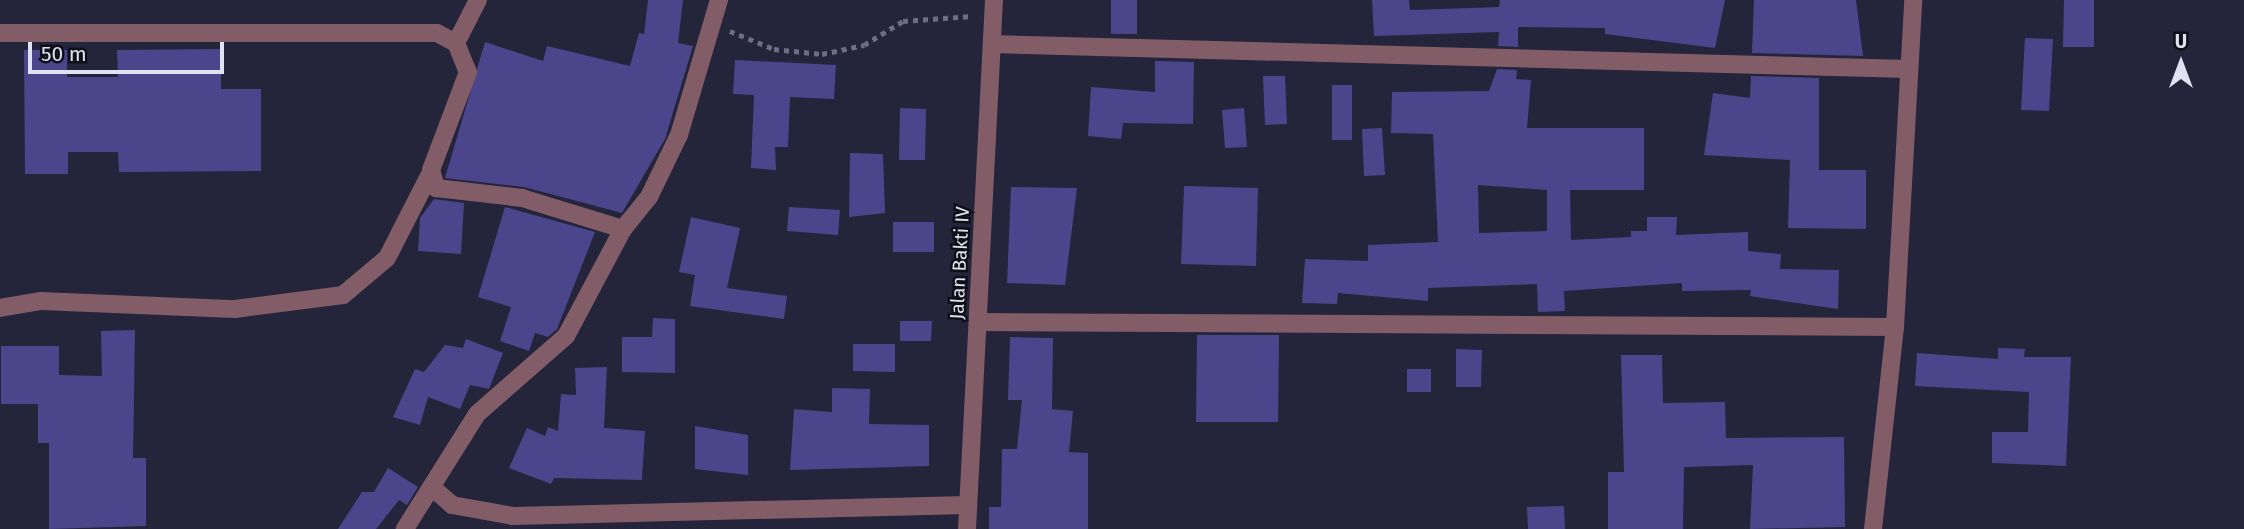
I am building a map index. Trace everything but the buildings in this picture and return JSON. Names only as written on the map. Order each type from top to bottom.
[{"type":"street","points":[[456,43],[478,0]]},
{"type":"street","points":[[405,529],[435,490],[477,414],[566,336],[624,229],[649,197],[679,135],[719,0]]},
{"type":"street","points":[[1873,529],[1895,327],[1913,0]]},
{"type":"street","name":"Jalan Bakti IV","points":[[967,529],[994,8]]},
{"type":"street","points":[[0,33],[420,31],[456,43],[468,63],[467,82],[429,176],[387,258],[344,295],[234,309],[41,301],[0,308]]},
{"type":"street","points":[[992,44],[1908,69]]},
{"type":"street","points":[[429,176],[436,188],[522,198],[624,229]]},
{"type":"street","points":[[978,322],[1895,327]]},
{"type":"street","points":[[435,490],[452,505],[513,516],[968,505]]},
{"type":"path","points":[[714,24],[774,49],[822,54],[863,45],[904,21],[994,8]]}]
